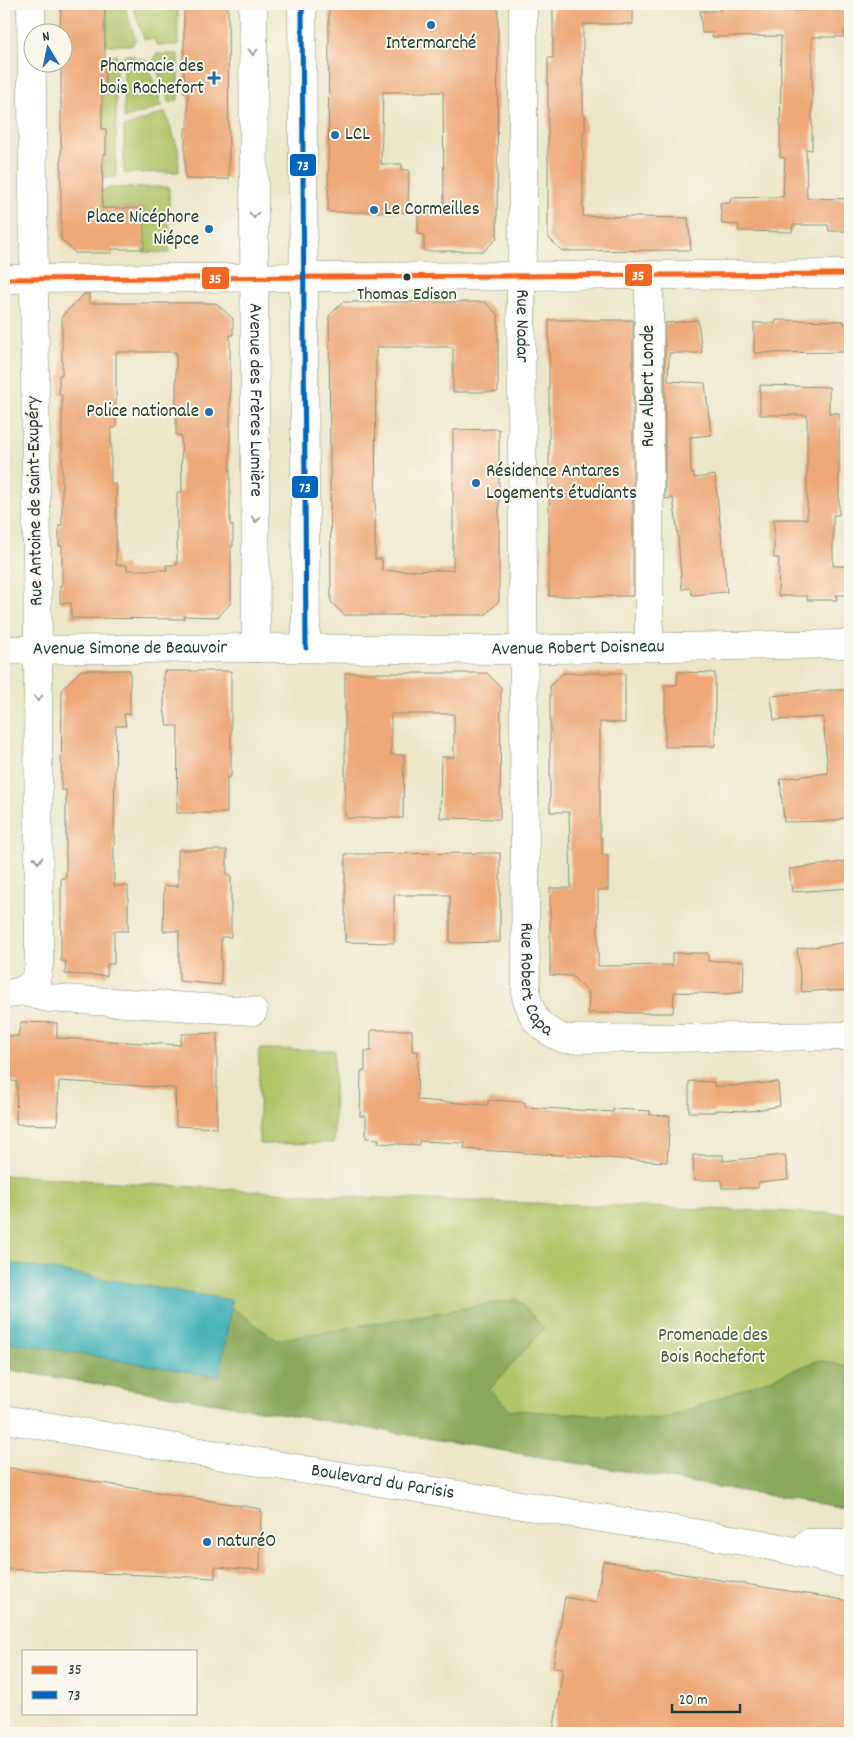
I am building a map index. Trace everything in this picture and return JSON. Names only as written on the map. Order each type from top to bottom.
[{"type":"street","name":"Rue Antoine de Saint-Exupéry","points":[[13,993],[36,981],[39,964],[38,649],[31,4]]},
{"type":"street","name":"Avenue des Frères Lumière","points":[[253,4],[256,648]]},
{"type":"street","points":[[302,4],[306,648]]},
{"type":"street","name":"Rue Nadar","points":[[523,4],[523,649]]},
{"type":"street","points":[[4,279],[850,274]]},
{"type":"street","name":"Rue Albert Londe","points":[[649,275],[649,647]]},
{"type":"street","name":"Avenue Robert Doisneau","points":[[306,648],[523,649],[850,644]]},
{"type":"street","name":"Avenue Simone de Beauvoir","points":[[4,650],[306,648]]},
{"type":"street","name":"Rue Robert Capa","points":[[523,649],[526,997],[536,1022],[549,1032],[564,1038],[850,1036]]},
{"type":"street","points":[[13,993],[48,998],[253,1011]]},
{"type":"street","name":"Boulevard du Parisis","points":[[4,1420],[762,1544],[850,1564]]},
{"type":"street","name":"Boulevard du Parisis","points":[[762,1544],[850,1543]]},
{"type":"green space","points":[[105,4],[124,4],[136,40],[134,40],[133,45],[103,45]]},
{"type":"green space","points":[[132,4],[178,4],[178,45],[157,45],[154,39],[144,39]]},
{"type":"green space","points":[[156,54],[178,54],[178,100],[169,103],[153,59],[155,59]]},
{"type":"green space","points":[[107,55],[116,55],[116,177],[101,178],[101,173],[103,173],[103,154],[106,154],[106,129],[102,129],[102,94],[105,93],[105,60]]},
{"type":"green space","points":[[124,55],[134,55],[134,59],[146,60],[162,106],[124,119]]},
{"type":"green space","points":[[165,112],[178,148],[179,172],[124,173],[124,127]]},
{"type":"green space","points":[[169,187],[169,253],[143,252],[144,208],[102,208],[102,191],[109,188]]},
{"type":"green space","points":[[259,1049],[334,1050],[334,1143],[259,1144]]},
{"type":"green space","name":"Promenade des Bois Rochefort","points":[[4,1175],[352,1197],[850,1214],[850,1509],[4,1369]]},
{"type":"green space","points":[[517,1299],[544,1328],[490,1389],[510,1410],[664,1419],[820,1360],[850,1368],[850,1509],[4,1369],[4,1312],[224,1302],[277,1340]]},
{"type":"water","points":[[11,1263],[232,1300],[219,1377],[4,1341],[4,1310]]},
{"type":"building","points":[[61,4],[105,4],[105,93],[102,94],[102,129],[106,129],[106,154],[103,154],[102,208],[144,208],[144,249],[112,249],[112,253],[75,253],[61,239],[61,72],[72,72],[72,22],[60,22]]},
{"type":"building","points":[[184,4],[228,4],[229,179],[185,179],[185,128],[188,128],[188,93],[184,93]]},
{"type":"building","points":[[329,4],[498,4],[497,238],[484,251],[424,251],[424,235],[418,234],[418,210],[444,210],[443,92],[383,92],[381,164],[402,164],[402,170],[409,170],[408,212],[328,212]]},
{"type":"building","points":[[553,4],[633,4],[633,24],[583,24],[583,115],[585,115],[585,132],[583,132],[583,216],[688,218],[691,250],[562,251],[548,237],[548,58],[553,58]]},
{"type":"building","points":[[720,4],[775,4],[775,10],[793,11],[811,10],[811,4],[836,4],[836,11],[850,10],[850,32],[844,32],[844,37],[812,37],[812,150],[806,149],[807,198],[850,199],[850,231],[829,231],[828,225],[793,225],[792,232],[738,231],[739,225],[722,224],[720,203],[730,203],[730,198],[783,197],[785,158],[780,157],[781,36],[712,37],[713,33],[702,33],[700,11],[720,11]]},
{"type":"building","points":[[84,294],[89,294],[89,303],[216,303],[233,319],[233,335],[230,335],[230,525],[233,525],[231,603],[218,617],[184,616],[184,619],[71,618],[71,603],[60,603],[60,585],[62,585],[62,546],[59,546],[59,525],[62,525],[62,395],[59,395],[59,375],[62,375],[62,316]],"holes":[[[116,352],[176,352],[176,435],[181,435],[182,492],[177,492],[177,565],[166,565],[167,570],[127,570],[127,565],[116,565],[116,484],[111,484],[111,428],[116,428]]]},
{"type":"building","name":"Résidence Antares Logements étudiants","points":[[343,302],[485,302],[498,315],[498,392],[453,392],[453,347],[376,347],[375,559],[382,559],[382,571],[453,570],[453,430],[499,429],[499,601],[485,615],[344,615],[331,602],[329,316]]},
{"type":"building","points":[[549,320],[633,320],[633,596],[549,596]]},
{"type":"building","points":[[698,320],[702,353],[669,353],[668,381],[705,383],[711,435],[690,437],[691,474],[694,473],[694,478],[715,475],[727,592],[692,595],[690,588],[682,589],[673,498],[665,499],[665,323]]},
{"type":"building","points":[[776,320],[844,321],[844,324],[850,324],[850,352],[754,353],[754,323],[776,323]]},
{"type":"building","points":[[760,385],[829,387],[829,413],[839,413],[839,515],[833,515],[833,566],[850,566],[850,595],[836,595],[837,600],[807,600],[807,596],[778,596],[779,558],[774,558],[774,519],[807,519],[807,415],[760,415]]},
{"type":"building","points":[[81,670],[130,670],[130,714],[124,714],[126,726],[116,726],[114,820],[114,886],[128,886],[128,931],[114,931],[114,964],[107,964],[107,976],[65,974],[66,961],[61,961],[61,878],[66,878],[66,790],[61,790],[62,689]]},
{"type":"building","points":[[164,671],[231,671],[231,777],[227,777],[227,813],[177,813],[178,726],[167,726],[164,708]]},
{"type":"building","points":[[678,672],[715,673],[715,746],[665,747],[665,685],[677,685]]},
{"type":"building","points":[[345,673],[487,673],[501,687],[500,819],[440,818],[441,757],[454,757],[454,714],[391,714],[391,755],[404,755],[403,818],[345,818]]},
{"type":"building","points":[[563,673],[625,673],[625,723],[600,722],[600,838],[602,838],[602,855],[608,855],[608,890],[598,890],[598,966],[672,965],[672,953],[708,953],[708,961],[744,961],[743,992],[726,994],[674,992],[673,1013],[588,1013],[589,993],[572,976],[550,975],[550,888],[571,888],[569,812],[550,812],[550,686]]},
{"type":"building","points":[[830,690],[850,690],[850,714],[847,714],[850,750],[850,816],[833,821],[784,822],[780,779],[828,773],[823,717],[774,720],[771,696]]},
{"type":"building","points":[[178,850],[227,850],[227,875],[231,875],[231,937],[221,937],[221,985],[179,981],[179,931],[163,931],[164,886],[178,886]]},
{"type":"building","points":[[500,853],[500,942],[450,943],[450,895],[394,895],[394,943],[345,942],[345,854]]},
{"type":"building","points":[[850,861],[850,888],[792,892],[789,869]]},
{"type":"building","points":[[850,942],[850,990],[802,992],[797,949]]},
{"type":"building","points":[[21,1022],[57,1023],[57,1038],[180,1045],[182,1034],[217,1033],[217,1128],[176,1126],[175,1088],[59,1081],[57,1125],[16,1124],[17,1082],[4,1079],[4,1036],[18,1036]]},
{"type":"building","points":[[371,1030],[412,1030],[412,1051],[418,1051],[417,1100],[488,1105],[488,1100],[525,1102],[525,1107],[613,1112],[613,1109],[650,1111],[650,1115],[670,1116],[667,1162],[464,1149],[465,1143],[419,1141],[419,1145],[378,1143],[379,1139],[366,1138],[366,1116],[360,1116],[361,1071],[365,1071],[365,1051],[371,1051]]},
{"type":"building","points":[[689,1081],[714,1082],[714,1086],[778,1082],[780,1106],[750,1111],[715,1110],[715,1112],[689,1112]]},
{"type":"building","points":[[693,1155],[723,1155],[723,1161],[785,1155],[788,1179],[759,1182],[758,1188],[722,1188],[722,1180],[694,1180]]},
{"type":"building","points":[[4,1467],[261,1509],[260,1570],[215,1567],[215,1578],[4,1569]]},
{"type":"building","points":[[603,1561],[850,1601],[850,1733],[553,1733],[563,1668],[553,1667],[565,1597],[596,1603]]},
{"type":"transit line","name":"73","points":[[302,4],[306,648]]},
{"type":"transit line","name":"35","points":[[4,279],[850,274]]},
{"type":"place","name":"Intermarché","points":[[431,25]]},
{"type":"place","name":"Pharmacie des bois Rochefort","points":[[214,78]]},
{"type":"place","name":"LCL","points":[[335,135]]},
{"type":"place","name":"Le Cormeilles","points":[[374,210]]},
{"type":"place","name":"Place Nicéphore Niépce","points":[[209,229]]},
{"type":"place","name":"Thomas Edison","points":[[407,277]]},
{"type":"place","name":"Police nationale","points":[[209,412]]},
{"type":"place","name":"Résidence Antares Logements étudiants","points":[[476,483]]},
{"type":"place","name":"naturéO","points":[[207,1542]]}]
